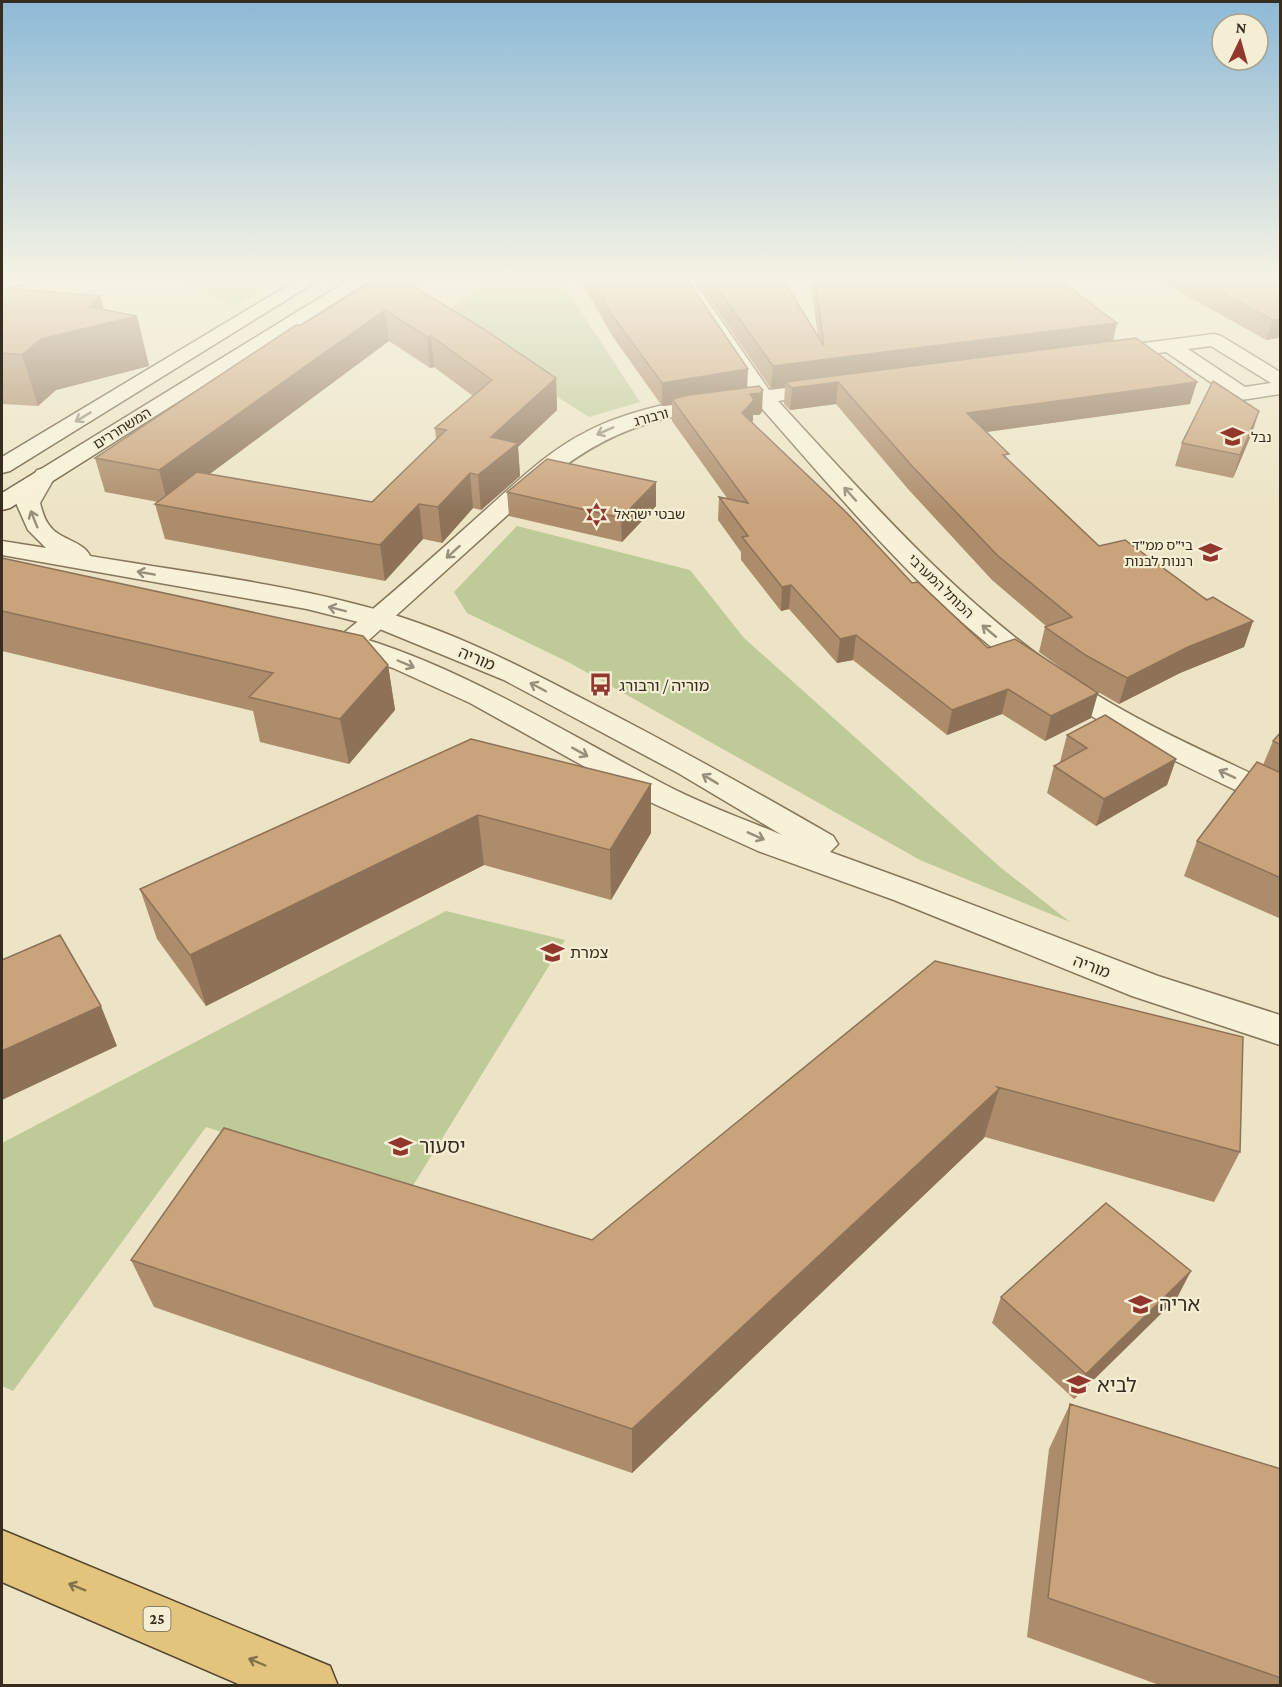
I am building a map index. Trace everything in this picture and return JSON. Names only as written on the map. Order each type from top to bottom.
[{"type":"highway","name":"25","points":[[2,1556],[310,1686]]},
{"type":"street","name":"המשחררים","points":[[2,466],[182,357]]},
{"type":"street","name":"המשחררים","points":[[2,503],[237,357]]},
{"type":"street","name":"הכותל המערבי","points":[[736,357],[764,398],[889,536],[929,577],[990,632],[1069,690],[1161,742],[1281,799]]},
{"type":"street","points":[[1186,357],[1241,394],[1281,388]]},
{"type":"street","points":[[1242,357],[1281,380]]},
{"type":"street","name":"ורבורג","points":[[351,642],[520,491],[577,444],[609,429],[687,408],[849,387]]},
{"type":"street","points":[[2,460],[29,449]]},
{"type":"street","points":[[45,475],[28,503],[34,525],[95,578]]},
{"type":"street","name":"מוריה","points":[[2,548],[95,578]]},
{"type":"street","name":"מוריה","points":[[2,574],[95,578],[307,601],[379,619],[514,674],[689,766],[778,820],[906,892]]},
{"type":"street","name":"מוריה","points":[[305,631],[351,642],[403,662],[480,697],[652,791],[770,843],[906,892],[1145,986],[1281,1030]]},
{"type":"green space","points":[[494,357],[610,357],[640,402],[589,417]]},
{"type":"green space","points":[[517,526],[690,570],[744,638],[1000,867],[1070,922],[920,860],[570,663],[467,613],[454,592]]},
{"type":"green space","points":[[446,911],[565,940],[409,1192],[206,1127],[13,1391],[2,1386],[2,1143]]},
{"type":"building","points":[[248,357],[319,357],[159,470],[95,458]]},
{"type":"building","points":[[460,357],[525,357],[556,378],[491,437],[518,443],[478,475],[470,473],[438,507],[419,504],[380,545],[155,504],[197,472],[372,502],[446,430],[435,428],[492,380]]},
{"type":"building","points":[[643,357],[740,357],[748,369],[662,383]]},
{"type":"building","points":[[766,357],[847,357],[773,366]]},
{"type":"building","points":[[987,357],[1162,357],[1197,382],[967,413],[1009,454],[1003,455],[1099,546],[1125,540],[1207,600],[1213,597],[1253,621],[1188,647],[1127,678],[1087,656],[1045,627],[1072,617],[997,555],[912,466],[838,382],[792,388],[785,382]]},
{"type":"building","points":[[1213,381],[1259,411],[1240,455],[1182,443]]},
{"type":"building","points":[[759,386],[763,390],[760,393],[750,394],[754,400],[742,413],[847,513],[912,583],[918,582],[988,648],[1015,639],[1098,693],[1051,716],[1008,689],[952,710],[856,635],[840,639],[791,585],[782,587],[742,537],[748,536],[719,497],[748,503],[672,399]]},
{"type":"building","points":[[547,459],[656,482],[621,518],[507,492]]},
{"type":"building","points":[[2,558],[363,636],[388,665],[340,719],[249,697],[273,673],[2,611]]},
{"type":"building","points":[[1105,715],[1176,759],[1104,799],[1054,766],[1087,748],[1067,735]]},
{"type":"building","points":[[1281,732],[1281,745],[1273,741]]},
{"type":"building","points":[[471,739],[651,784],[610,850],[478,815],[190,955],[140,889]]},
{"type":"building","points":[[1257,762],[1281,773],[1281,878],[1197,841]]},
{"type":"building","points":[[60,935],[101,1006],[2,1051],[2,960]]},
{"type":"building","points":[[935,961],[1243,1037],[1240,1152],[997,1087],[999,1089],[632,1429],[131,1260],[224,1128],[592,1240]]},
{"type":"building","points":[[1106,1203],[1191,1271],[1086,1374],[1001,1297]]},
{"type":"building","points":[[1070,1404],[1281,1469],[1281,1678],[1048,1598]]},
{"type":"place","name":"נבל","points":[[1233,437]]},
{"type":"place","name":"שבטי ישראל","points":[[596,514]]},
{"type":"place","name":"בי\"ס ממ\"ד רננות לבנות","points":[[1211,553]]},
{"type":"place","name":"מוריה / ורבורג","points":[[601,685]]},
{"type":"place","name":"צמרת","points":[[552,952]]},
{"type":"place","name":"יסעור","points":[[401,1146]]},
{"type":"place","name":"אריה","points":[[1141,1304]]},
{"type":"place","name":"לביא","points":[[1079,1385]]}]
